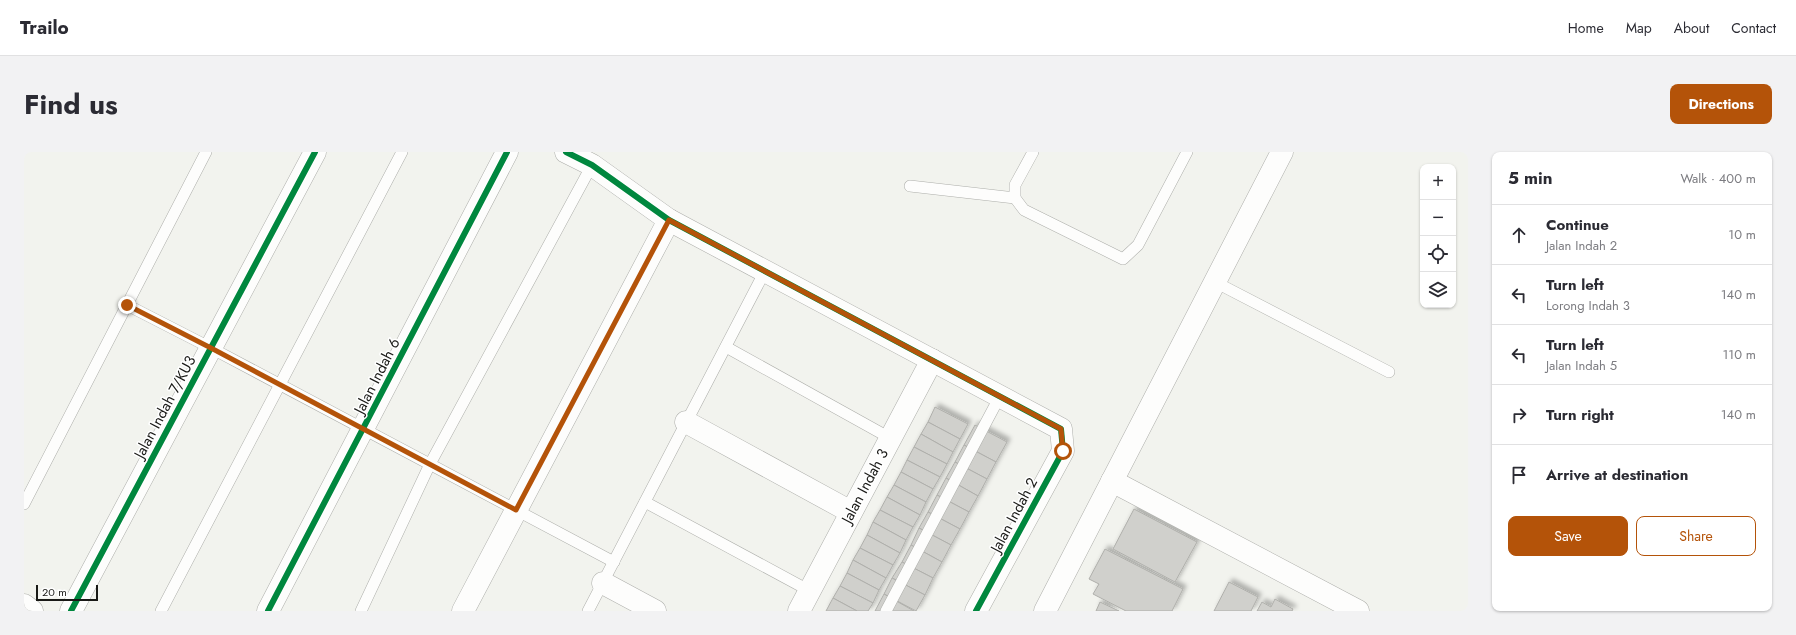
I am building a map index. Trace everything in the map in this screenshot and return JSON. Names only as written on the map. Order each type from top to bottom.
[{"type":"street","name":"Jalan Indah 7/KU3","points":[[71,611],[315,152]]},
{"type":"street","name":"Jalan Indah 6","points":[[268,611],[507,152]]},
{"type":"street","points":[[566,152],[592,165],[669,220],[1000,396]]},
{"type":"street","points":[[1045,611],[1282,152]]},
{"type":"street","points":[[463,611],[669,220]]},
{"type":"street","name":"Jalan Indah 3","points":[[799,611],[932,360]]},
{"type":"street","name":"Jalan Indah 2","points":[[976,611],[1063,451],[1061,429],[1000,396]]},
{"type":"street","points":[[686,422],[851,512]]},
{"type":"street","points":[[1112,481],[1358,611]]},
{"type":"street","points":[[603,583],[655,611]]},
{"type":"street","points":[[24,605],[32,611]]},
{"type":"lane","points":[[24,504],[206,152]]},
{"type":"lane","points":[[161,611],[402,152]]},
{"type":"lane","points":[[1014,198],[1015,185],[1033,152]]},
{"type":"lane","points":[[910,186],[1014,198],[1024,210],[1123,259],[1138,245],[1187,152]]},
{"type":"lane","points":[[361,611],[430,464],[592,165]]},
{"type":"lane","points":[[588,611],[765,271]]},
{"type":"lane","points":[[1215,282],[1389,372]]},
{"type":"lane","points":[[127,305],[614,562]]},
{"type":"lane","points":[[726,347],[890,438]]},
{"type":"lane","points":[[886,611],[1000,396]]},
{"type":"lane","points":[[645,502],[810,591]]},
{"type":"building","points":[[935,407],[968,424],[960,439],[928,422]]},
{"type":"building","points":[[928,422],[960,439],[953,452],[921,434]]},
{"type":"building","points":[[975,425],[1007,442],[996,462],[964,445]]},
{"type":"building","points":[[921,434],[953,452],[947,464],[914,447]]},
{"type":"building","points":[[964,445],[996,462],[987,479],[955,462]]},
{"type":"building","points":[[914,447],[947,464],[940,477],[907,460]]},
{"type":"building","points":[[907,460],[940,477],[933,489],[901,472]]},
{"type":"building","points":[[955,462],[987,479],[978,496],[946,478]]},
{"type":"building","points":[[901,472],[933,489],[926,502],[894,485]]},
{"type":"building","points":[[946,478],[978,496],[969,512],[937,495]]},
{"type":"building","points":[[894,485],[926,502],[920,515],[887,497]]},
{"type":"building","points":[[937,495],[969,512],[960,529],[928,512]]},
{"type":"building","points":[[887,497],[920,515],[913,527],[880,510]]},
{"type":"building","points":[[1134,509],[1197,542],[1175,582],[1113,549]]},
{"type":"building","points":[[880,510],[913,527],[906,540],[873,522]]},
{"type":"building","points":[[928,512],[960,529],[951,545],[919,528]]},
{"type":"building","points":[[873,522],[906,540],[900,553],[867,535]]},
{"type":"building","points":[[919,528],[951,545],[942,562],[911,545]]},
{"type":"building","points":[[867,535],[900,553],[893,565],[860,548]]},
{"type":"building","points":[[911,545],[942,562],[933,578],[902,562]]},
{"type":"building","points":[[860,548],[893,565],[886,578],[853,560]]},
{"type":"building","points":[[1105,549],[1183,589],[1172,611],[1126,611],[1093,594],[1099,584],[1089,579]]},
{"type":"building","points":[[853,560],[886,578],[879,590],[847,573]]},
{"type":"building","points":[[902,562],[933,578],[925,595],[892,578]]},
{"type":"building","points":[[847,573],[879,590],[873,603],[840,586]]},
{"type":"building","points":[[892,578],[925,595],[916,611],[884,594]]},
{"type":"building","points":[[1229,582],[1258,597],[1251,611],[1214,611]]},
{"type":"building","points":[[840,586],[873,603],[868,611],[857,611],[833,598]]},
{"type":"building","points":[[884,594],[914,611],[875,611]]},
{"type":"building","points":[[833,598],[857,611],[826,611]]},
{"type":"building","points":[[1275,599],[1293,609],[1292,611],[1257,611],[1262,602],[1271,607]]},
{"type":"building","points":[[1100,602],[1119,611],[1096,611]]},
{"type":"cycle path","points":[[71,611],[315,152]]},
{"type":"cycle path","points":[[268,611],[507,152]]},
{"type":"cycle path","points":[[566,152],[592,165],[669,220],[1061,429],[1063,451],[976,611]]},
{"type":"route","points":[[127,305],[516,510],[669,220],[1061,429],[1063,451]]}]
